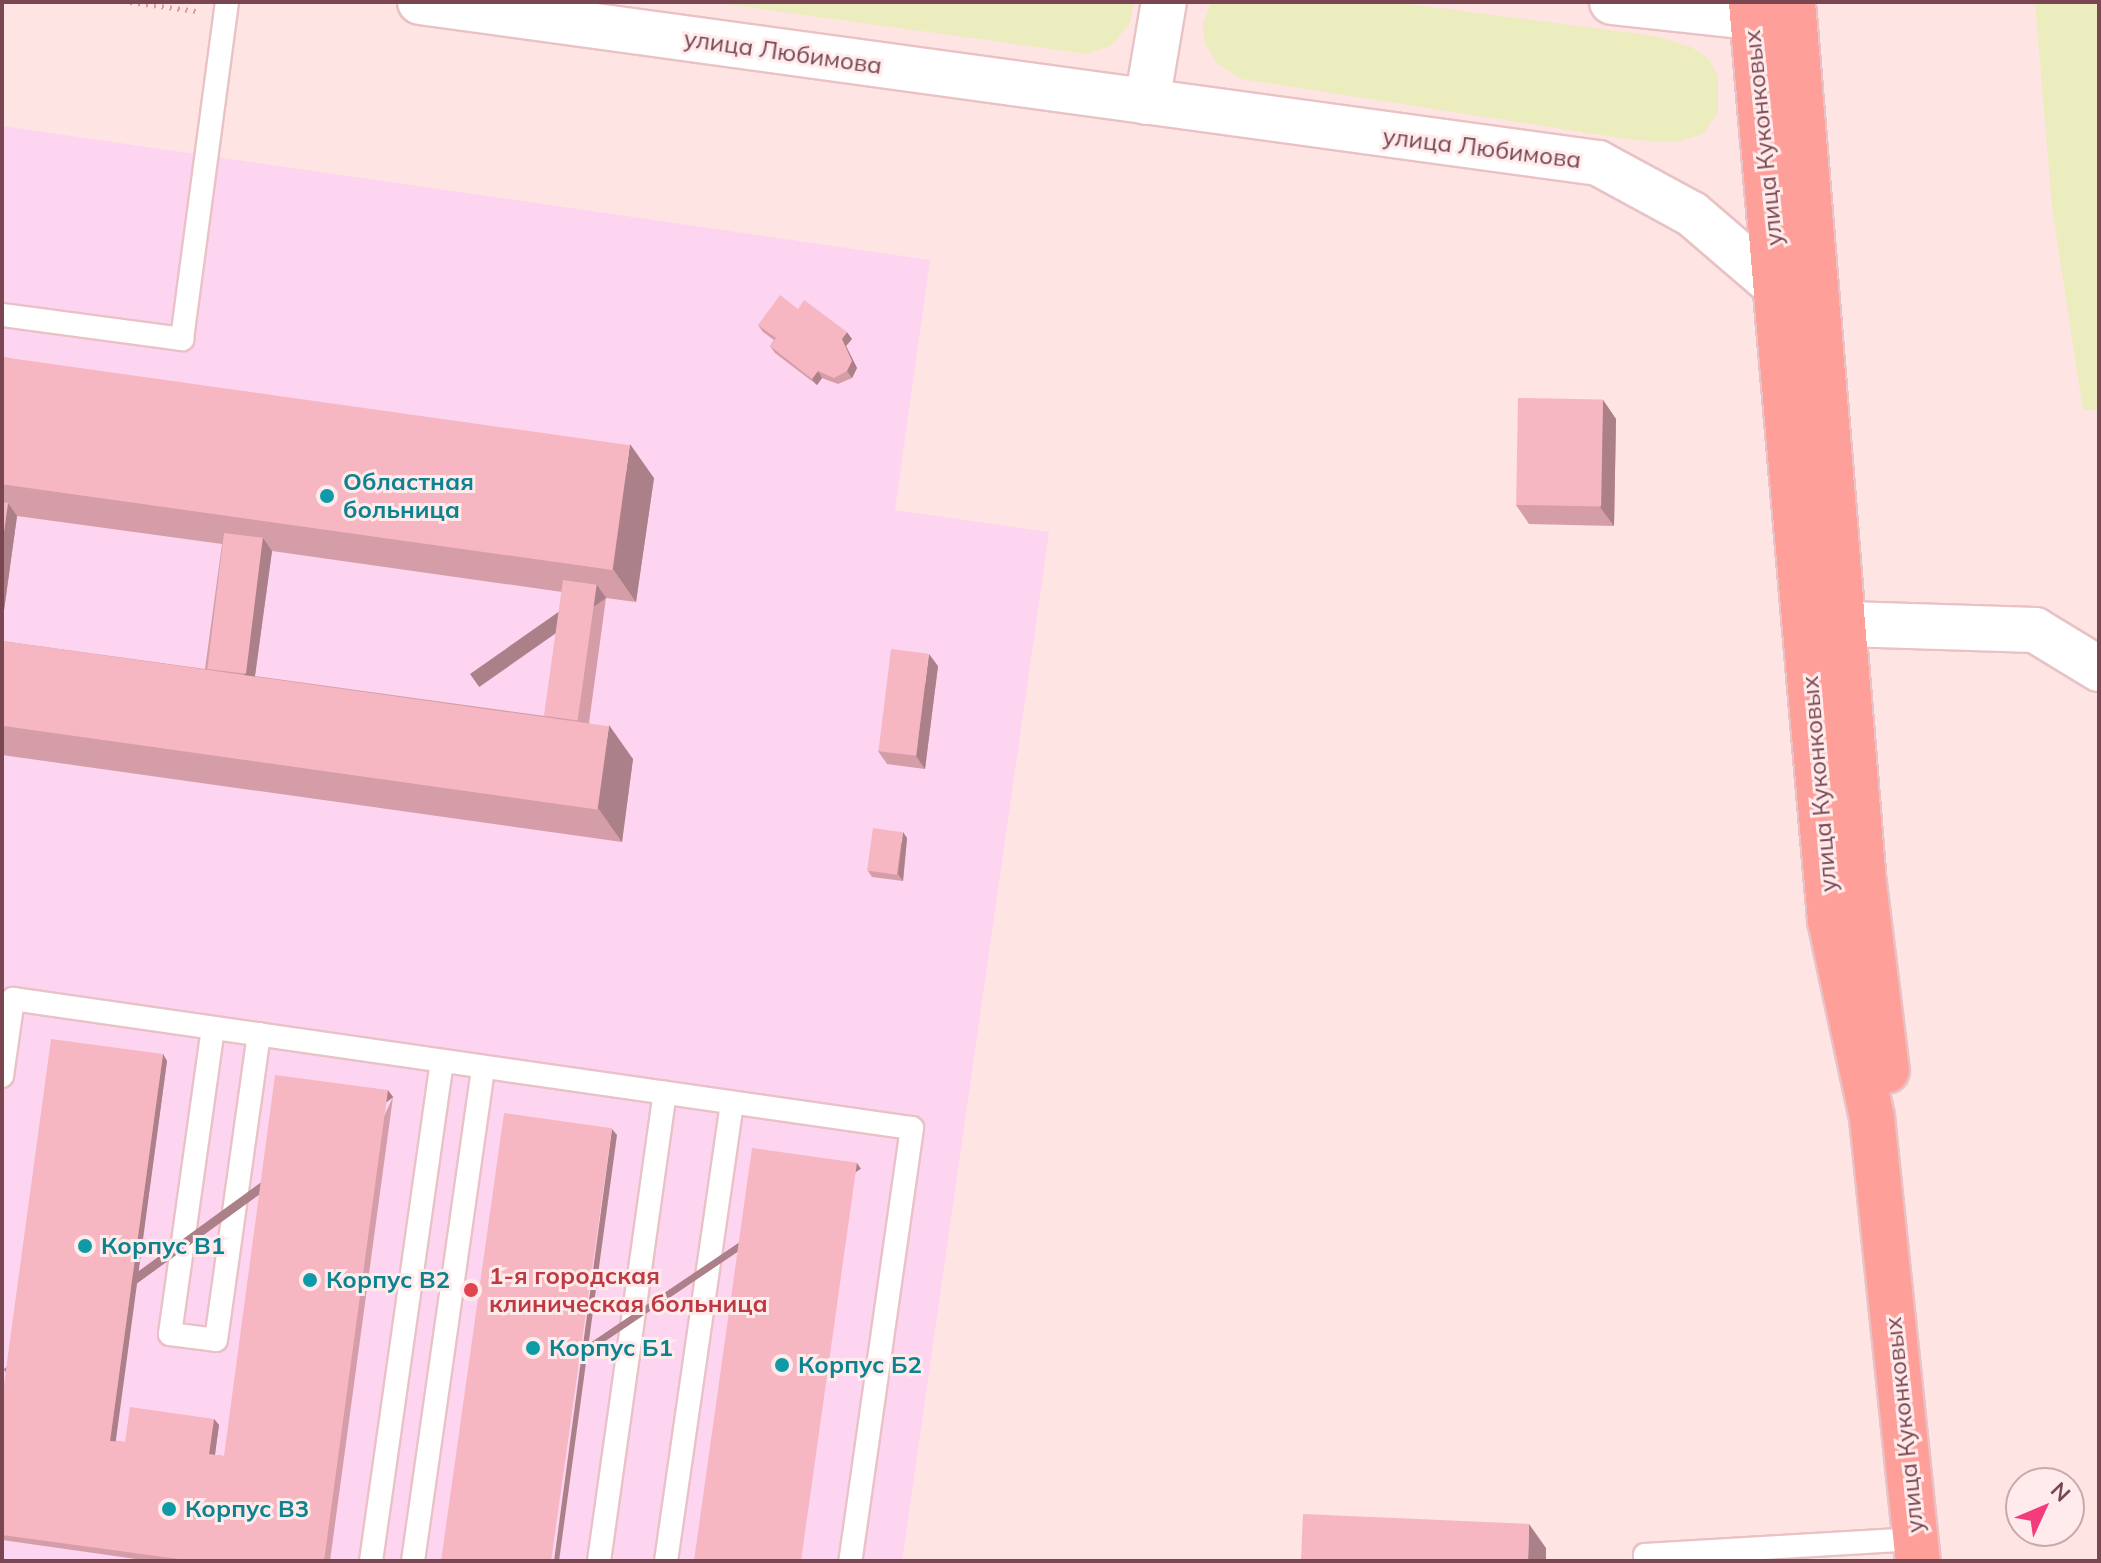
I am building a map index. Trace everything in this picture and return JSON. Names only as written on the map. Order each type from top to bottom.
[{"type":"main road","name":"улица Любимова","points":[[420,2],[1598,163],[1692,214],[1778,288]]},
{"type":"main road","points":[[1147,102],[1164,2]]},
{"type":"main road","points":[[1626,3],[1794,12]]},
{"type":"main road","name":"улица Куконковых","points":[[1751,10],[1778,288],[1830,920],[1872,1118],[1925,1554]]},
{"type":"main road","name":"улица Куконковых","points":[[1794,12],[1847,624],[1864,884],[1925,1554]]},
{"type":"main road","points":[[1847,624],[2035,630],[2099,669]]},
{"type":"lane","points":[[2,315],[182,339],[226,8]]},
{"type":"lane","points":[[2,1076],[13,999],[912,1128],[850,1561]]},
{"type":"lane","points":[[213,1028],[170,1334],[185,1336],[216,1340],[259,1034]]},
{"type":"lane","points":[[371,1561],[442,1061]]},
{"type":"lane","points":[[413,1561],[483,1067]]},
{"type":"lane","points":[[599,1561],[665,1093]]},
{"type":"lane","points":[[666,1561],[732,1103]]},
{"type":"lane","points":[[1645,1561],[1645,1555],[1925,1554]]},
{"type":"path","points":[[130,2],[226,8]]},
{"type":"shaded area","points":[[2,126],[930,260],[895,510],[1049,532],[902,1561],[2,1561]]},
{"type":"green space","points":[[712,2],[1134,2],[1129,25],[1110,46],[1087,54]]},
{"type":"green space","points":[[1211,2],[1394,2],[1655,36],[1691,47],[1709,59],[1718,76],[1718,112],[1703,134],[1675,142],[1633,140],[1241,79],[1217,63],[1205,44],[1203,24]]},
{"type":"green space","points":[[2035,2],[2099,2],[2099,410],[2083,410],[2052,207]]},
{"type":"building","points":[[780,295],[798,309],[804,300],[847,332],[842,339],[852,361],[847,371],[834,378],[818,371],[812,379],[770,346],[776,338],[758,325]]},
{"type":"building","name":"Областная больница","points":[[2,357],[630,445],[612,570],[2,484]]},
{"type":"building","points":[[1518,398],[1603,399],[1601,506],[1516,505]]},
{"type":"building","points":[[2,502],[8,503],[2,546]]},
{"type":"building","points":[[224,533],[263,538],[246,674],[207,669]]},
{"type":"building","points":[[563,580],[597,585],[578,720],[544,716]]},
{"type":"building","points":[[2,641],[609,726],[597,809],[2,726]]},
{"type":"building","points":[[891,649],[929,654],[916,756],[878,751]]},
{"type":"building","points":[[873,828],[903,832],[897,875],[867,871]]},
{"type":"building","points":[[51,1039],[163,1054],[110,1441],[125,1442],[130,1407],[214,1419],[209,1454],[224,1456],[275,1075],[388,1090],[324,1561],[193,1561],[2,1535],[2,1399]]},
{"type":"building","name":"Корпус Б1","points":[[504,1113],[612,1128],[551,1561],[441,1561]]},
{"type":"building","name":"Корпус Б2","points":[[752,1148],[857,1163],[801,1561],[694,1561]]},
{"type":"building","points":[[1303,1514],[1529,1524],[1528,1561],[1301,1561]]},
{"type":"place","name":"Областная больница","points":[[327,496]]},
{"type":"place","name":"Корпус В1","points":[[85,1246]]},
{"type":"place","name":"Корпус В2","points":[[310,1280]]},
{"type":"place","name":"1-я городская клиническая больница","points":[[471,1290]]},
{"type":"place","name":"Корпус Б1","points":[[533,1348]]},
{"type":"place","name":"Корпус Б2","points":[[782,1365]]},
{"type":"place","name":"Корпус В3","points":[[169,1509]]}]
